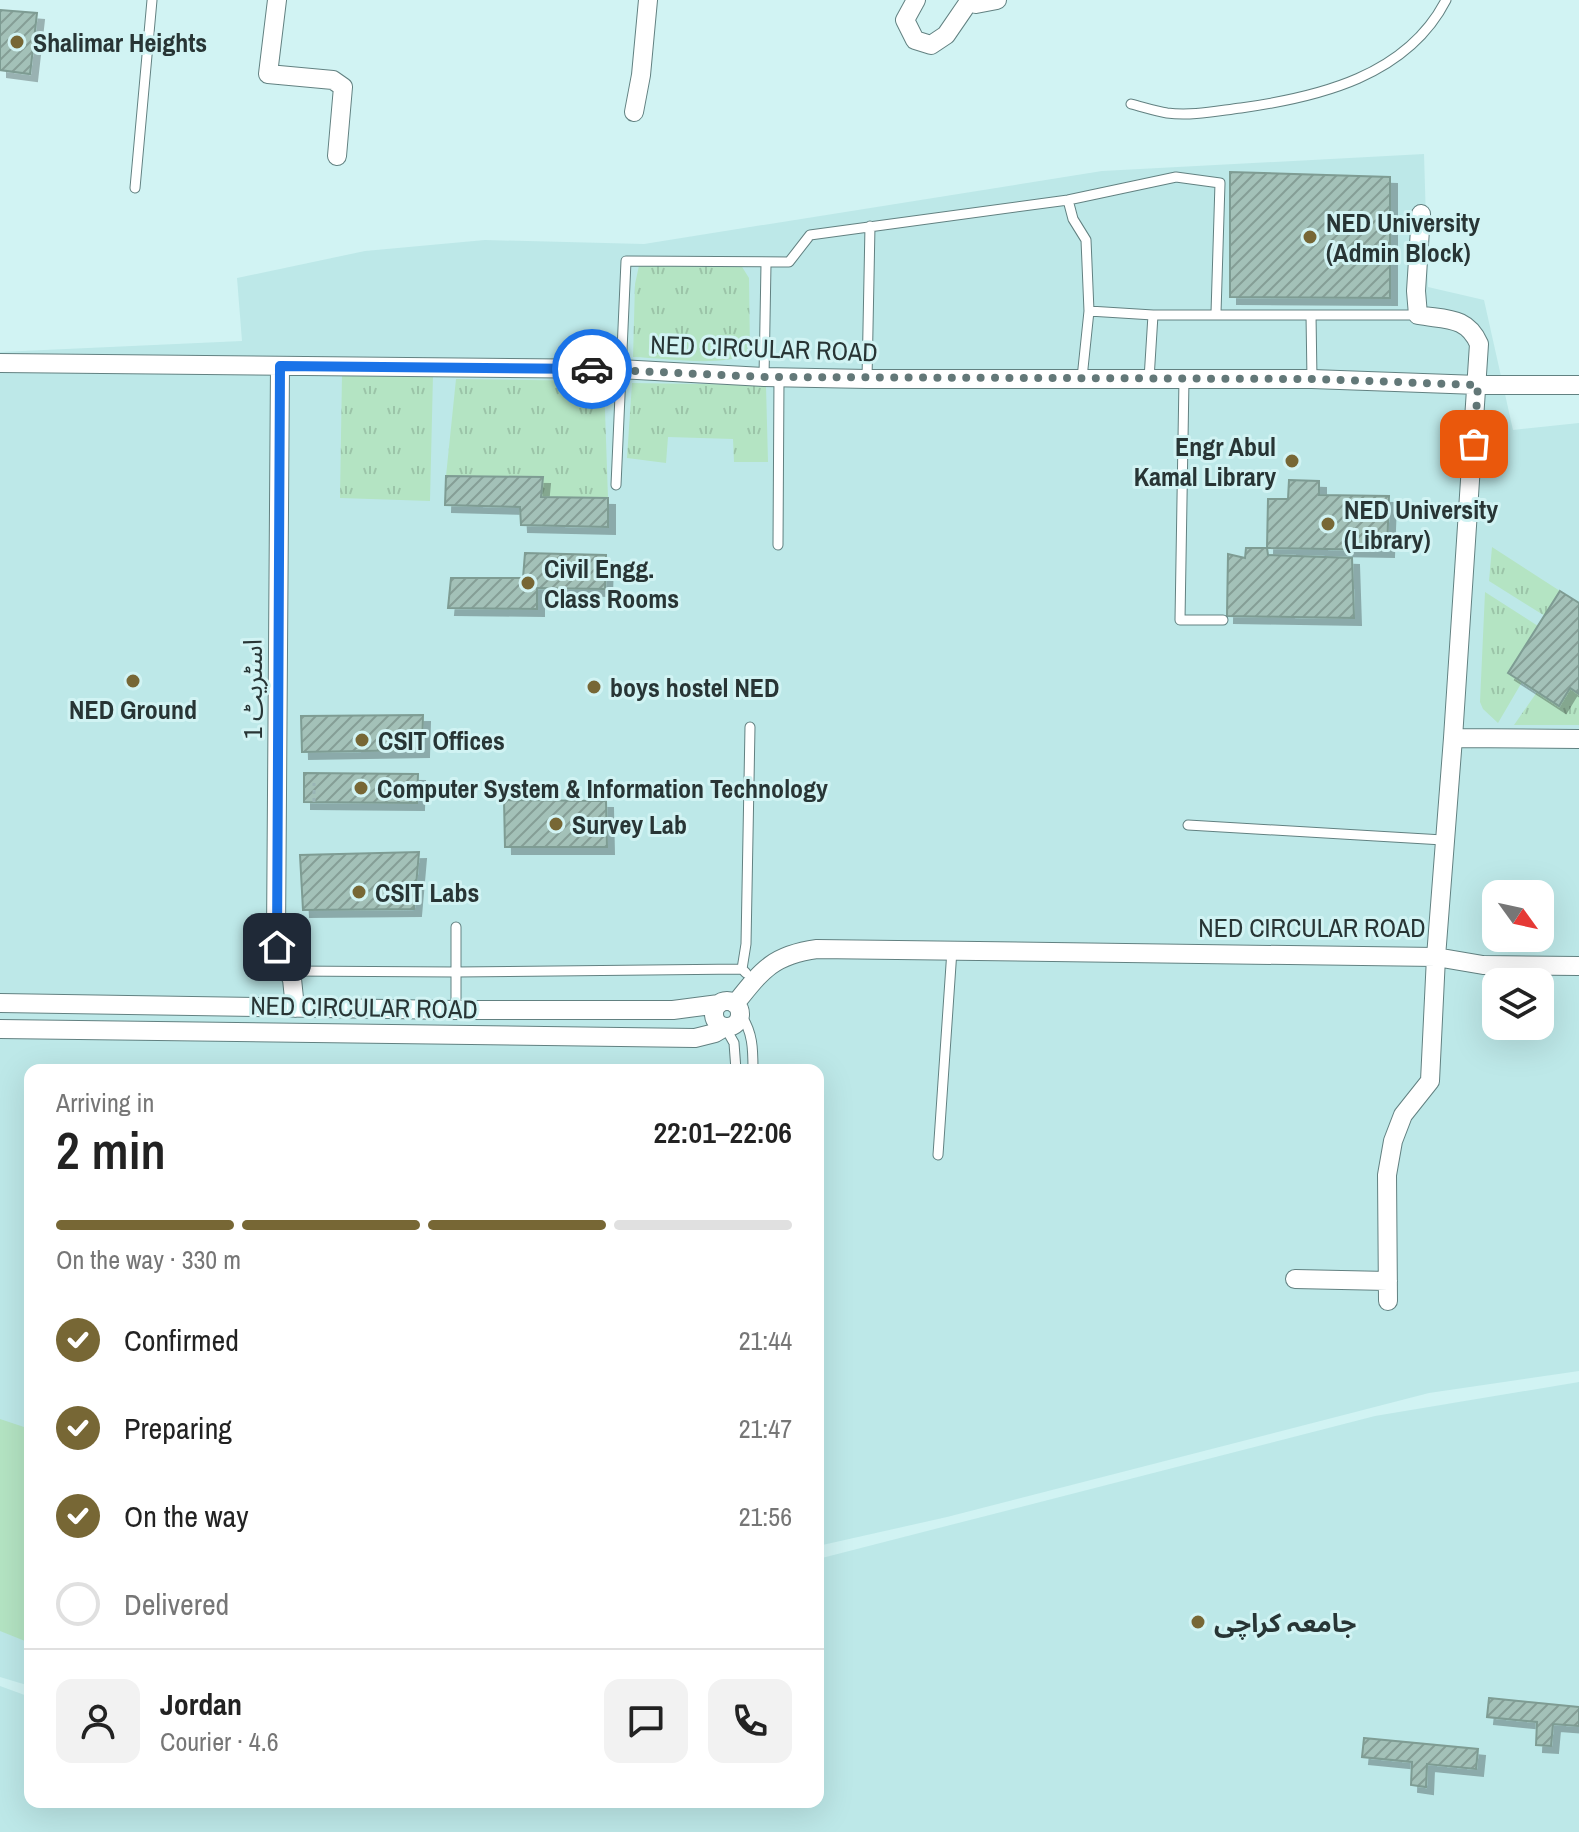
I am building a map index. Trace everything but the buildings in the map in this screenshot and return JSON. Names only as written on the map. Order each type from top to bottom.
[{"type":"street","points":[[277,0],[268,74],[333,80],[343,87],[337,156]]},
{"type":"street","points":[[634,112],[648,0]]},
{"type":"street","points":[[916,0],[905,20],[907,28],[915,40],[931,45],[946,35],[970,0],[976,4],[997,0]]},
{"type":"street","points":[[1418,315],[1416,291],[1421,214]]},
{"type":"street","name":"NED CIRCULAR ROAD","points":[[0,1003],[673,1010],[732,1007],[748,975],[782,956],[817,949],[1436,957],[1479,344],[1466,323],[1418,315]]},
{"type":"street","name":"NED CIRCULAR ROAD","points":[[0,363],[619,369],[867,379],[1312,379],[1478,385]]},
{"type":"street","name":"اسٹریٹ 1","points":[[280,366],[276,936],[277,947],[292,979],[295,1008]]},
{"type":"street","points":[[1478,385],[1579,385]]},
{"type":"street","points":[[1453,738],[1579,739]]},
{"type":"street","points":[[1388,1301],[1387,1175],[1393,1141],[1403,1115],[1430,1081],[1436,957],[1483,965],[1579,966]]},
{"type":"street","points":[[725,1027],[714,1014],[732,1007]]},
{"type":"street","name":"NED CIRCULAR ROAD","points":[[0,1029],[695,1038],[725,1027]]},
{"type":"street","points":[[1295,1279],[1388,1281]]},
{"type":"lane","points":[[135,188],[152,0]]},
{"type":"lane","points":[[1131,104],[1165,113],[1195,114],[1315,95],[1391,62],[1418,40],[1446,0]]},
{"type":"lane","points":[[616,485],[626,261],[789,262],[810,235],[1068,200],[1176,177],[1220,183],[1216,313]]},
{"type":"lane","points":[[1068,200],[1073,219],[1086,240],[1089,311],[1082,378]]},
{"type":"lane","points":[[867,379],[870,226]]},
{"type":"lane","points":[[766,264],[778,545]]},
{"type":"lane","points":[[1089,311],[1153,315],[1418,315]]},
{"type":"lane","points":[[1149,379],[1153,315]]},
{"type":"lane","points":[[1311,315],[1312,379]]},
{"type":"lane","points":[[1184,379],[1180,620],[1223,620]]},
{"type":"lane","points":[[287,971],[748,975],[750,727]]},
{"type":"lane","points":[[1188,825],[1443,840]]},
{"type":"lane","points":[[456,927],[456,1010]]},
{"type":"lane","points":[[938,1155],[952,950]]},
{"type":"lane","points":[[732,1007],[746,1022],[753,1046],[753,1064]]},
{"type":"lane","points":[[725,1027],[734,1043],[736,1064]]},
{"type":"path","points":[[314,783],[314,802]]},
{"type":"shaded area","points":[[1424,154],[1428,287],[1484,300],[1513,430],[1579,423],[1579,1371],[1429,1393],[947,1517],[824,1545],[824,1064],[24,1064],[24,1684],[0,1677],[0,352],[242,341],[237,278],[365,251],[485,240],[644,244],[1102,171]]},
{"type":"shaded area","name":"جامعہ کراچی","points":[[1579,1382],[1579,1832],[0,1832],[0,1686],[24,1695],[24,1808],[824,1808],[824,1557],[1375,1416]]},
{"type":"green space","points":[[640,261],[739,262],[749,278],[750,353],[738,358],[709,361],[633,357],[635,284]]},
{"type":"green space","points":[[342,374],[433,375],[430,501],[340,498]]},
{"type":"green space","points":[[456,379],[604,381],[608,498],[541,497],[542,477],[446,476]]},
{"type":"green space","points":[[632,383],[766,385],[768,462],[734,462],[733,439],[668,437],[666,463],[627,458]]},
{"type":"green space","points":[[1492,547],[1560,591],[1545,616],[1489,581]]},
{"type":"green space","points":[[1485,592],[1538,626],[1508,673],[1522,682],[1498,723],[1480,702]]},
{"type":"green space","points":[[1570,688],[1579,694],[1579,725],[1514,725],[1537,692],[1558,705]]},
{"type":"green space","points":[[0,1419],[24,1427],[24,1641],[0,1631]]},
{"type":"way so far","points":[[592,369],[867,379],[1312,379],[1478,385],[1474,444]]},
{"type":"place","name":"Shalimar Heights","points":[[17,42]]},
{"type":"place","name":"NED University (Admin Block)","points":[[1310,237]]},
{"type":"place","name":"Engr Abul Kamal Library","points":[[1292,461]]},
{"type":"place","name":"NED University (Library)","points":[[1328,524]]},
{"type":"place","name":"Civil Engg. Class Rooms","points":[[528,583]]},
{"type":"place","name":"NED Ground","points":[[133,681]]},
{"type":"place","name":"boys hostel NED","points":[[594,687]]},
{"type":"place","name":"CSIT Offices","points":[[362,740]]},
{"type":"place","name":"Computer System & Information Technology","points":[[361,788]]},
{"type":"place","name":"Survey Lab","points":[[556,824]]},
{"type":"place","name":"CSIT Labs","points":[[359,892]]},
{"type":"place","name":"جامعہ کراچی","points":[[1198,1622]]},
{"type":"route","points":[[277,947],[280,366],[592,369]]}]
